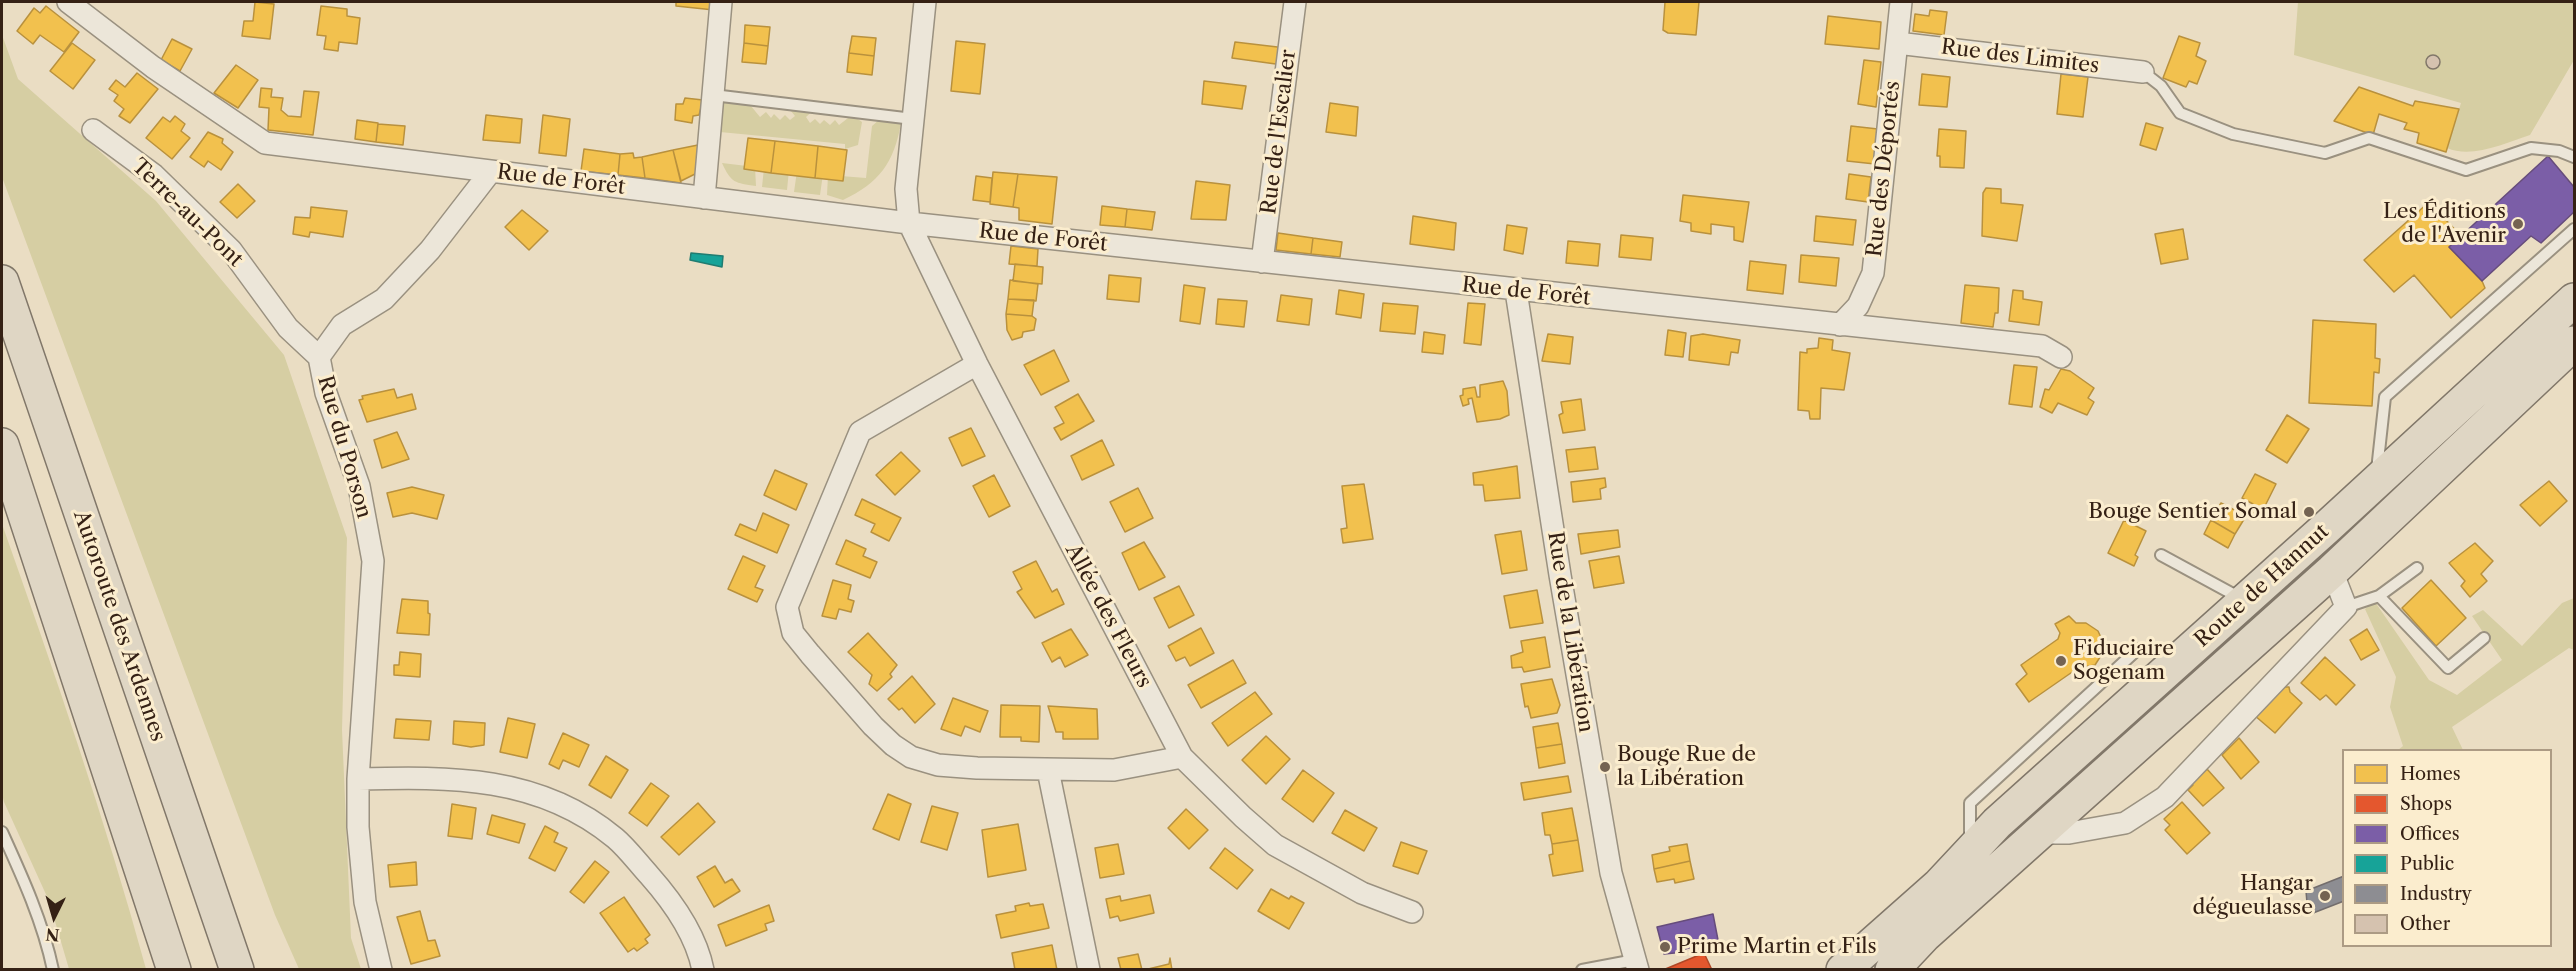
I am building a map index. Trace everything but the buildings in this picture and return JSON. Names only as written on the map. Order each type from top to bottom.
[{"type":"main road","name":"Autoroute des Ardennes","points":[[2,282],[237,969]]},
{"type":"main road","name":"Route de Hannut","points":[[1843,969],[1939,885],[1997,823],[2245,601],[2574,300]]},
{"type":"main road","name":"Route de Hannut","points":[[1892,969],[1925,935],[2332,571],[2574,343]]},
{"type":"main road","points":[[2,445],[174,969]]},
{"type":"main road","points":[[211,895],[262,969]]},
{"type":"street","name":"Rue de Forêt","points":[[68,2],[153,67],[265,143],[909,223],[1516,291],[2042,346],[2061,357]]},
{"type":"street","points":[[704,198],[721,2]]},
{"type":"street","points":[[909,223],[906,189],[925,2]]},
{"type":"street","name":"Rue de l'Escalier","points":[[1262,262],[1295,2]]},
{"type":"street","name":"Rue des Déportés","points":[[1840,325],[1858,306],[1873,273],[1901,2]]},
{"type":"street","name":"Rue des Limites","points":[[1897,43],[2143,72]]},
{"type":"street","name":"Terre-au-Pont","points":[[93,130],[154,175],[231,250],[288,328],[319,357]]},
{"type":"street","name":"Rue du Porson","points":[[381,969],[364,902],[358,826],[358,779],[373,561],[358,486],[326,393],[319,357],[342,325],[384,299],[430,249],[491,171]]},
{"type":"street","name":"Allée des Fleurs","points":[[909,223],[977,364],[1182,757],[1243,818],[1275,845],[1362,893],[1412,912]]},
{"type":"street","name":"Rue de la Libération","points":[[1516,291],[1560,575],[1611,873],[1637,965]]},
{"type":"street","points":[[977,364],[860,432],[787,607],[793,633],[873,726],[893,745],[911,757],[938,765],[1048,770],[1114,770],[1182,757]]},
{"type":"street","name":"Route de Hannut","points":[[2332,571],[2346,607]]},
{"type":"street","points":[[2040,833],[2069,833],[2125,823],[2165,797],[2346,607]]},
{"type":"street","points":[[1048,770],[1089,969]]},
{"type":"street","points":[[358,779],[445,777],[486,781],[525,791],[573,810],[616,838],[660,887],[681,917],[699,952],[703,969]]},
{"type":"lane","points":[[2143,72],[2161,86],[2180,113],[2233,134],[2325,153],[2369,138],[2466,170],[2530,148],[2559,151],[2574,157]]},
{"type":"lane","points":[[713,95],[913,118]]},
{"type":"lane","points":[[2374,484],[2385,397],[2574,229]]},
{"type":"lane","points":[[2161,555],[2245,601]]},
{"type":"lane","points":[[2346,607],[2379,596],[2417,567]]},
{"type":"lane","points":[[2379,596],[2448,668],[2484,638]]},
{"type":"lane","points":[[1970,852],[1970,803],[2138,649]]},
{"type":"lane","points":[[2,832],[48,944],[53,969]]},
{"type":"lane","points":[[1582,969],[1637,965]]},
{"type":"shaded area","points":[[2298,2],[2574,2],[2574,60],[2530,135],[2489,149],[2457,151],[2447,148],[2461,103],[2294,55]]},
{"type":"shaded area","points":[[2,35],[18,79],[156,201],[284,355],[347,538],[342,730],[351,938],[361,969],[299,969],[275,915],[2,177]]},
{"type":"shaded area","points":[[728,98],[746,100],[760,117],[766,112],[771,118],[774,114],[780,120],[785,115],[790,120],[795,116],[786,105],[804,112],[817,107],[806,117],[810,123],[815,119],[820,124],[824,120],[830,125],[835,120],[839,125],[852,115],[862,122],[858,145],[845,149],[845,144],[720,132],[722,103]]},
{"type":"shaded area","points":[[879,120],[901,123],[894,150],[883,170],[866,186],[843,200],[827,195],[828,175],[866,178],[872,126]]},
{"type":"shaded area","points":[[722,163],[755,167],[756,186],[734,181]]},
{"type":"shaded area","points":[[764,168],[789,170],[787,190],[762,187]]},
{"type":"shaded area","points":[[797,171],[823,174],[820,195],[794,192]]},
{"type":"shaded area","points":[[2,524],[78,745],[114,857],[146,969],[69,969],[49,901],[4,802],[2,794]]},
{"type":"shaded area","points":[[2574,598],[2574,650],[2569,648],[2452,727],[2463,749],[2399,749],[2403,746],[2390,707],[2396,677],[2365,609],[2375,602],[2429,680],[2457,695],[2502,660],[2472,616],[2483,610],[2522,646],[2562,603]]},
{"type":"place","name":"Les Éditions de l'Avenir","points":[[2518,224]]},
{"type":"place","name":"Bouge Sentier Somal","points":[[2309,512]]},
{"type":"place","name":"Fiduciaire Sogenam","points":[[2061,661]]},
{"type":"place","name":"Bouge Rue de la Libération","points":[[1605,767]]},
{"type":"place","name":"Hangar dégueulasse","points":[[2325,896]]},
{"type":"place","name":"Prime Martin et Fils","points":[[1665,947]]}]
